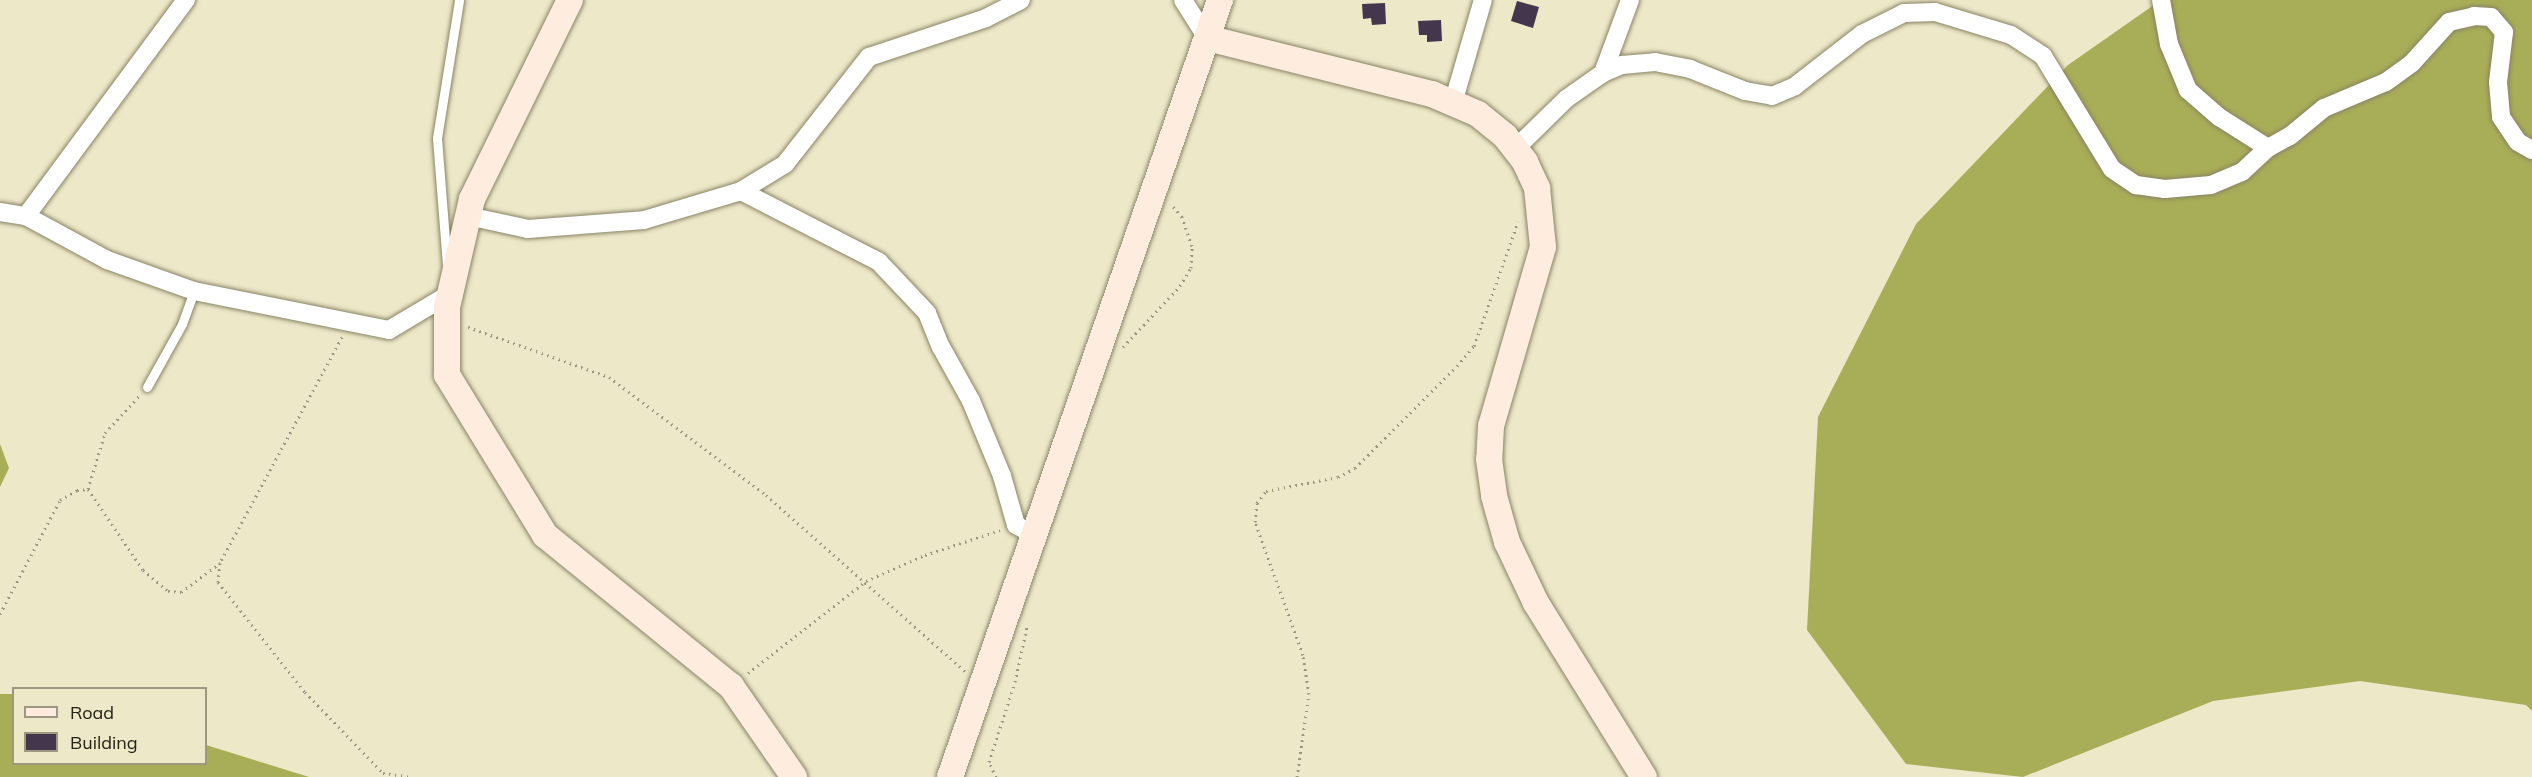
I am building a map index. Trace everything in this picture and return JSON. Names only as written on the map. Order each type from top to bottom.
[{"type":"street","points":[[26,216],[186,0]]},
{"type":"street","points":[[570,0],[472,199],[446,319],[447,375],[545,535],[731,686],[794,777]]},
{"type":"street","points":[[468,216],[528,230],[644,219],[741,191],[785,164],[868,57],[986,18],[1021,0]]},
{"type":"street","points":[[1184,0],[1207,38],[1432,94],[1478,114],[1515,149],[1537,188],[1543,248],[1491,426],[1489,459],[1494,496],[1507,542],[1536,603],[1644,777]]},
{"type":"street","points":[[950,777],[982,686],[1025,530],[1156,184],[1220,0]]},
{"type":"street","points":[[1453,103],[1483,0]]},
{"type":"street","points":[[1603,73],[1629,0]]},
{"type":"street","points":[[2161,0],[2169,44],[2188,90],[2218,117],[2268,148]]},
{"type":"street","points":[[1515,149],[1566,99],[1603,73],[1623,65],[1655,62],[1690,69],[1745,91],[1772,96],[1795,86],[1862,34],[1904,13],[1935,12],[2011,35],[2043,56],[2112,169],[2136,185],[2165,189],[2211,185],[2242,172],[2268,148],[2290,136],[2324,108],[2386,82],[2412,63],[2449,22],[2474,15],[2491,17],[2504,32],[2498,82],[2501,117],[2518,142],[2532,150]]},
{"type":"street","points":[[741,191],[879,262],[927,313],[941,347],[971,401],[1025,530]]},
{"type":"street","points":[[0,212],[26,216],[107,260],[194,291],[389,330],[450,293]]},
{"type":"lane","points":[[450,293],[439,205],[437,138],[459,0]]},
{"type":"lane","points":[[147,387],[182,324],[194,291]]},
{"type":"path","points":[[1117,356],[1180,286],[1191,268],[1192,246],[1182,217],[1156,184]]},
{"type":"path","points":[[1297,777],[1309,694],[1303,655],[1255,522],[1257,503],[1266,491],[1338,477],[1355,468],[1457,366],[1474,346],[1525,204],[1537,188]]},
{"type":"path","points":[[446,319],[609,377],[766,495],[866,581],[982,686]]},
{"type":"path","points":[[351,322],[220,563],[218,582],[305,692],[383,773],[410,777]]},
{"type":"path","points":[[88,489],[105,433],[147,387]]},
{"type":"path","points":[[88,489],[143,570],[168,591],[181,592],[220,563]]},
{"type":"path","points":[[0,614],[60,500],[76,490],[88,489]]},
{"type":"path","points":[[731,686],[866,581],[925,555],[1025,530]]},
{"type":"path","points":[[996,777],[988,762],[1015,682],[1028,620]]},
{"type":"green space","points":[[2161,0],[2532,0],[2532,711],[2526,705],[2360,681],[2213,701],[2023,777],[1906,764],[1807,630],[1818,417],[1916,224],[2068,65]]},
{"type":"green space","points":[[0,444],[9,468],[0,487]]},
{"type":"green space","points":[[0,694],[12,694],[12,765],[207,765],[207,745],[309,777],[0,777]]},
{"type":"building","points":[[1517,1],[1539,7],[1533,28],[1511,21]]},
{"type":"building","points":[[1385,3],[1386,24],[1372,25],[1371,18],[1363,19],[1362,4]]},
{"type":"building","points":[[1441,20],[1442,41],[1427,42],[1427,35],[1419,35],[1418,21]]}]
